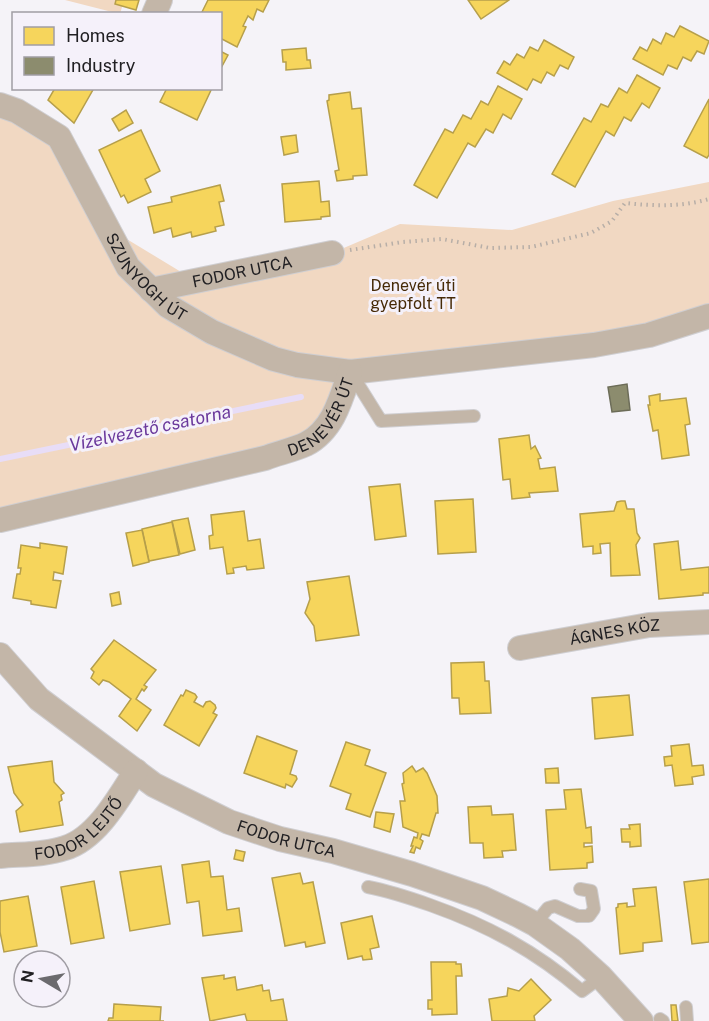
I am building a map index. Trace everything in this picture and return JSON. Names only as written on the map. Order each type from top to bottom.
[{"type":"street","name":"SZUNYOGH ÚT","points":[[0,105],[17,111],[58,137],[128,267],[168,306],[212,332],[274,359],[297,365],[350,372]]},
{"type":"street","name":"FODOR UTCA","points":[[152,290],[332,253]]},
{"type":"street","name":"DENEVÉR ÚT","points":[[0,520],[265,458],[306,444],[324,430],[338,408],[350,372],[594,345],[649,335],[709,316]]},
{"type":"street","name":"ÁGNES KÖZ","points":[[520,648],[649,625],[709,622]]},
{"type":"street","name":"FODOR UTCA","points":[[0,655],[39,699],[154,785],[229,822],[280,839],[333,851],[412,874],[482,898],[536,924],[570,949],[654,1020]]},
{"type":"street","name":"FODOR LEJTŐ","points":[[0,856],[65,849],[85,839],[121,795],[136,771]]},
{"type":"lane","points":[[350,372],[381,421],[474,416]]},
{"type":"lane","points":[[368,887],[419,901],[503,935],[556,969],[582,991],[601,977]]},
{"type":"lane","points":[[536,924],[548,908],[555,906],[578,916],[589,916],[594,909],[594,899],[591,891],[580,889]]},
{"type":"lane","points":[[686,1007],[687,1021]]},
{"type":"path","points":[[332,253],[403,242],[442,239],[490,248],[531,247],[591,233],[612,221],[625,203],[658,207],[709,199]]},
{"type":"green space","points":[[65,0],[124,0],[121,12]]},
{"type":"green space","name":"Denevér úti gyepfolt TT","points":[[0,105],[59,137],[92,218],[196,281],[332,253],[400,224],[512,230],[613,201],[709,182],[709,316],[350,372],[324,430],[0,520]]},
{"type":"building: Homes","points":[[116,0],[139,0],[136,10],[115,4]]},
{"type":"building: Homes","points":[[208,0],[269,0],[263,12],[257,9],[253,20],[248,16],[237,47],[222,39],[222,12],[202,12]]},
{"type":"building: Homes","points":[[468,0],[509,0],[481,19]]},
{"type":"building: Homes","points":[[680,26],[709,41],[704,54],[697,51],[691,61],[683,57],[677,69],[668,65],[663,75],[633,59],[640,47],[647,51],[653,39],[661,44],[666,33],[674,37]]},
{"type":"building: Homes","points":[[544,40],[574,57],[568,69],[560,65],[554,76],[547,72],[541,83],[533,79],[527,90],[497,73],[504,61],[510,65],[517,54],[524,58],[530,47],[538,51]]},
{"type":"building: Homes","points":[[306,48],[307,60],[310,60],[311,68],[286,70],[282,50]]},
{"type":"building: Homes","points":[[222,52],[228,55],[222,66]]},
{"type":"building: Homes","points":[[637,75],[660,88],[649,108],[642,103],[631,121],[624,117],[614,136],[606,131],[575,187],[552,174],[584,118],[591,122],[601,104],[608,107],[619,88],[627,93]]},
{"type":"building: Homes","points":[[498,86],[522,99],[511,119],[503,114],[493,133],[486,129],[475,147],[468,143],[437,198],[414,185],[445,129],[453,133],[463,115],[471,119],[481,101],[488,105]]},
{"type":"building: Homes","points":[[54,90],[93,90],[74,123],[48,100]]},
{"type":"building: Homes","points":[[166,90],[211,90],[197,120],[160,102]]},
{"type":"building: Homes","points":[[350,92],[352,109],[361,108],[367,175],[337,181],[335,171],[339,170],[327,101],[329,95]]},
{"type":"building: Homes","points":[[709,99],[709,155],[707,158],[684,146]]},
{"type":"building: Homes","points":[[126,110],[133,123],[119,131],[112,119]]},
{"type":"building: Homes","points":[[141,130],[160,171],[145,179],[151,192],[128,203],[124,195],[121,197],[99,150]]},
{"type":"building: Homes","points":[[296,135],[298,152],[284,155],[281,137]]},
{"type":"building: Homes","points":[[319,181],[321,202],[329,201],[330,216],[285,222],[282,184]]},
{"type":"building: Homes","points":[[220,185],[224,201],[219,202],[224,225],[215,227],[216,231],[192,237],[191,232],[173,237],[171,228],[154,233],[148,207],[172,202],[171,197]]},
{"type":"building: Homes","points":[[660,394],[660,401],[686,398],[690,424],[685,425],[689,455],[662,459],[658,430],[653,431],[648,405],[650,405],[649,396]]},
{"type":"building: Homes","points":[[529,435],[531,449],[535,446],[541,458],[538,459],[540,469],[555,467],[558,491],[529,493],[530,497],[512,499],[510,479],[503,480],[499,439]]},
{"type":"building: Homes","points":[[400,484],[406,536],[375,540],[369,487]]},
{"type":"building: Homes","points":[[473,499],[476,552],[438,554],[435,501]]},
{"type":"building: Homes","points":[[625,501],[627,509],[634,509],[637,533],[640,538],[636,545],[640,575],[611,576],[610,543],[600,544],[601,553],[593,554],[593,546],[583,547],[580,514],[614,511],[617,502]]},
{"type":"building: Homes","points":[[244,511],[248,541],[260,539],[264,568],[247,570],[246,566],[233,568],[234,573],[227,574],[223,547],[210,549],[209,536],[213,535],[211,515]]},
{"type":"building: Homes","points":[[188,518],[195,550],[180,554],[172,521]]},
{"type":"building: Homes","points":[[172,522],[179,555],[149,561],[142,529]]},
{"type":"building: Homes","points":[[142,530],[149,562],[133,566],[126,533]]},
{"type":"building: Homes","points":[[678,541],[681,570],[709,567],[709,593],[659,599],[654,544]]},
{"type":"building: Homes","points":[[40,543],[67,547],[63,574],[54,572],[53,580],[61,581],[56,608],[13,598],[17,574],[20,574],[21,568],[18,568],[21,545],[40,548]]},
{"type":"building: Homes","points":[[349,576],[359,635],[316,641],[314,626],[305,613],[310,599],[307,582]]},
{"type":"building: Homes","points":[[119,592],[121,604],[112,606],[110,594]]},
{"type":"building: Homes","points":[[114,640],[156,670],[144,685],[147,687],[144,691],[142,689],[136,699],[151,710],[137,731],[119,716],[131,699],[109,682],[103,680],[99,685],[91,678],[94,672],[91,669]]},
{"type":"building: Homes","points":[[484,662],[485,681],[489,681],[491,713],[460,714],[459,698],[452,698],[451,663]]},
{"type":"building: Homes","points":[[186,690],[197,697],[194,702],[203,707],[206,702],[210,701],[216,708],[213,713],[217,715],[199,746],[164,725]]},
{"type":"building: Homes","points":[[629,695],[633,735],[595,739],[592,698]]},
{"type":"building: Homes","points":[[257,736],[297,751],[290,774],[296,776],[297,779],[292,787],[286,784],[285,788],[244,773]]},
{"type":"building: Homes","points":[[346,742],[370,750],[365,765],[386,773],[370,817],[346,809],[351,794],[330,786]]},
{"type":"building: Homes","points":[[689,744],[692,766],[703,765],[704,775],[692,777],[693,784],[675,786],[672,765],[665,766],[664,757],[672,756],[671,746]]},
{"type":"building: Homes","points":[[52,761],[54,782],[64,793],[59,802],[63,825],[20,832],[16,811],[23,805],[14,793],[8,767]]},
{"type":"building: Homes","points":[[412,766],[416,772],[423,768],[427,773],[437,796],[438,813],[436,813],[429,836],[422,834],[420,839],[423,841],[420,849],[416,847],[414,853],[410,852],[413,846],[411,846],[418,833],[403,827],[400,801],[405,801],[403,773]]},
{"type":"building: Homes","points":[[558,768],[559,783],[546,783],[545,769]]},
{"type":"building: Homes","points":[[581,789],[586,828],[591,827],[592,843],[584,843],[584,847],[592,846],[593,862],[587,863],[587,868],[550,870],[546,810],[566,809],[564,790]]},
{"type":"building: Homes","points":[[491,806],[492,815],[513,814],[516,850],[502,851],[503,857],[484,858],[483,843],[470,843],[468,807]]},
{"type":"building: Homes","points":[[376,812],[394,814],[390,832],[374,827]]},
{"type":"building: Homes","points":[[640,824],[641,846],[630,847],[630,842],[622,842],[621,829],[630,829],[629,825]]},
{"type":"building: Homes","points":[[236,850],[245,852],[243,861],[234,859]]},
{"type":"building: Homes","points":[[209,861],[211,877],[223,876],[227,910],[239,908],[242,931],[203,936],[199,901],[187,903],[182,865]]},
{"type":"building: Homes","points":[[161,866],[170,924],[130,931],[120,872]]},
{"type":"building: Homes","points":[[300,873],[303,884],[313,882],[325,943],[306,947],[305,942],[285,946],[272,878]]},
{"type":"building: Homes","points":[[709,879],[709,942],[692,944],[684,882]]},
{"type":"building: Homes","points":[[94,881],[104,938],[71,944],[61,887]]},
{"type":"building: Homes","points":[[656,887],[662,941],[643,943],[643,951],[620,954],[616,908],[618,904],[627,903],[627,907],[635,906],[633,889]]},
{"type":"building: Homes","points":[[28,896],[37,946],[4,952],[0,932],[0,901]]},
{"type":"building: Homes","points":[[372,916],[379,947],[370,949],[372,959],[363,960],[362,956],[348,959],[341,923]]},
{"type":"building: Homes","points":[[431,962],[461,964],[462,976],[456,976],[457,1014],[432,1015],[432,1009],[428,1009],[428,1000],[432,1000]]},
{"type":"building: Homes","points":[[224,975],[224,979],[235,977],[237,990],[262,985],[263,991],[269,990],[271,1001],[283,999],[287,1021],[247,1021],[245,1014],[210,1021],[202,978]]},
{"type":"building: Homes","points":[[531,979],[551,1000],[534,1016],[535,1021],[492,1021],[489,999],[507,996],[508,988],[519,991]]},
{"type":"building: Homes","points":[[114,1004],[161,1007],[160,1021],[108,1021],[109,1018],[113,1018]]},
{"type":"building: Homes","points":[[671,1005],[676,1005],[678,1021],[672,1021]]},
{"type":"building: Industry","points":[[627,384],[630,410],[612,412],[608,387]]},
{"type":"waterway","name":"Vízelvezető csatorna","points":[[0,459],[301,397]]}]
